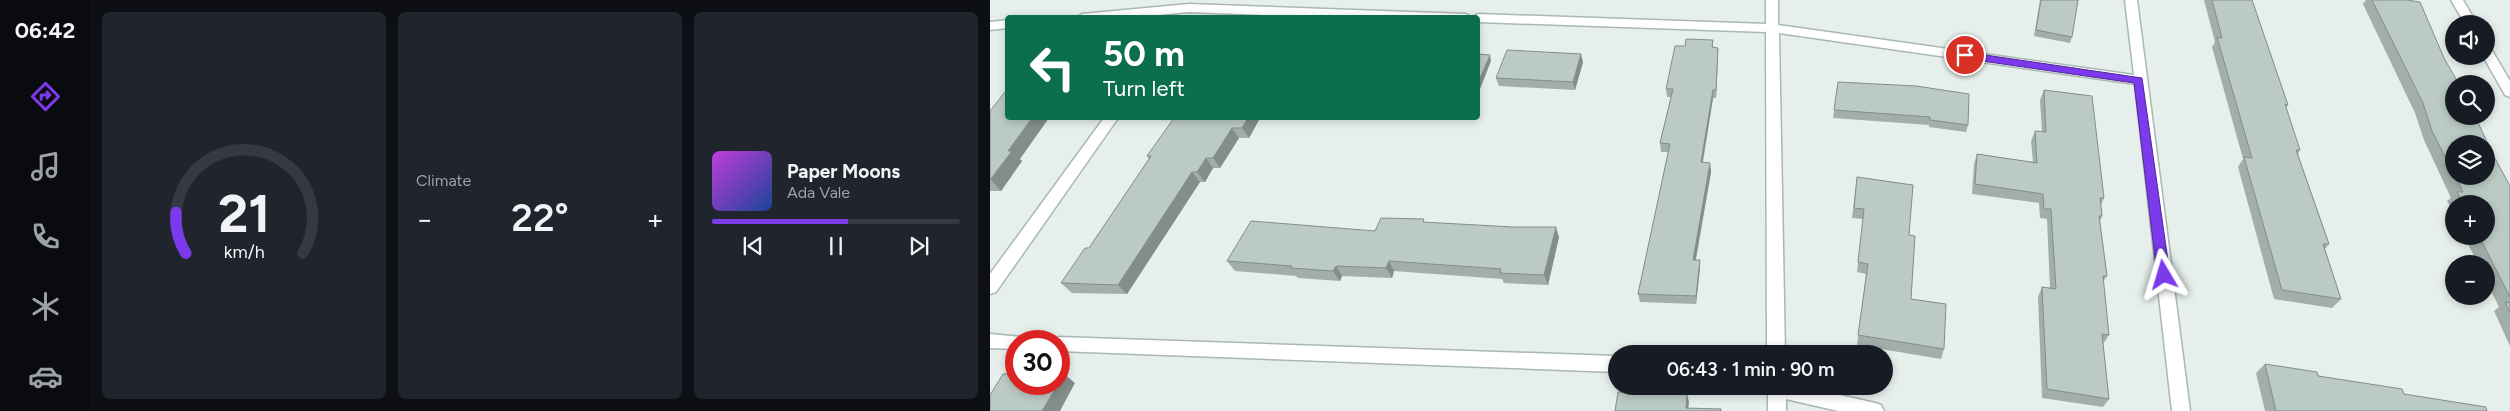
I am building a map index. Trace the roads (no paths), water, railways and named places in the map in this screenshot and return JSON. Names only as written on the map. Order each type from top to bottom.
[{"type":"street","points":[[1772,0],[1776,345]]},
{"type":"street","points":[[2130,0],[2181,411]]},
{"type":"street","points":[[2457,0],[2466,15]]},
{"type":"street","points":[[1114,15],[1189,8],[1383,15]]},
{"type":"street","points":[[1480,18],[1771,28],[2139,80]]},
{"type":"street","points":[[990,26],[1005,24]]},
{"type":"street","points":[[2495,65],[2510,92]]},
{"type":"street","points":[[990,287],[1110,120]]},
{"type":"street","points":[[990,342],[1005,342]]},
{"type":"street","points":[[1070,344],[1608,364]]},
{"type":"street","points":[[1777,395],[1777,411]]},
{"type":"street","points":[[1807,395],[1875,411]]}]
